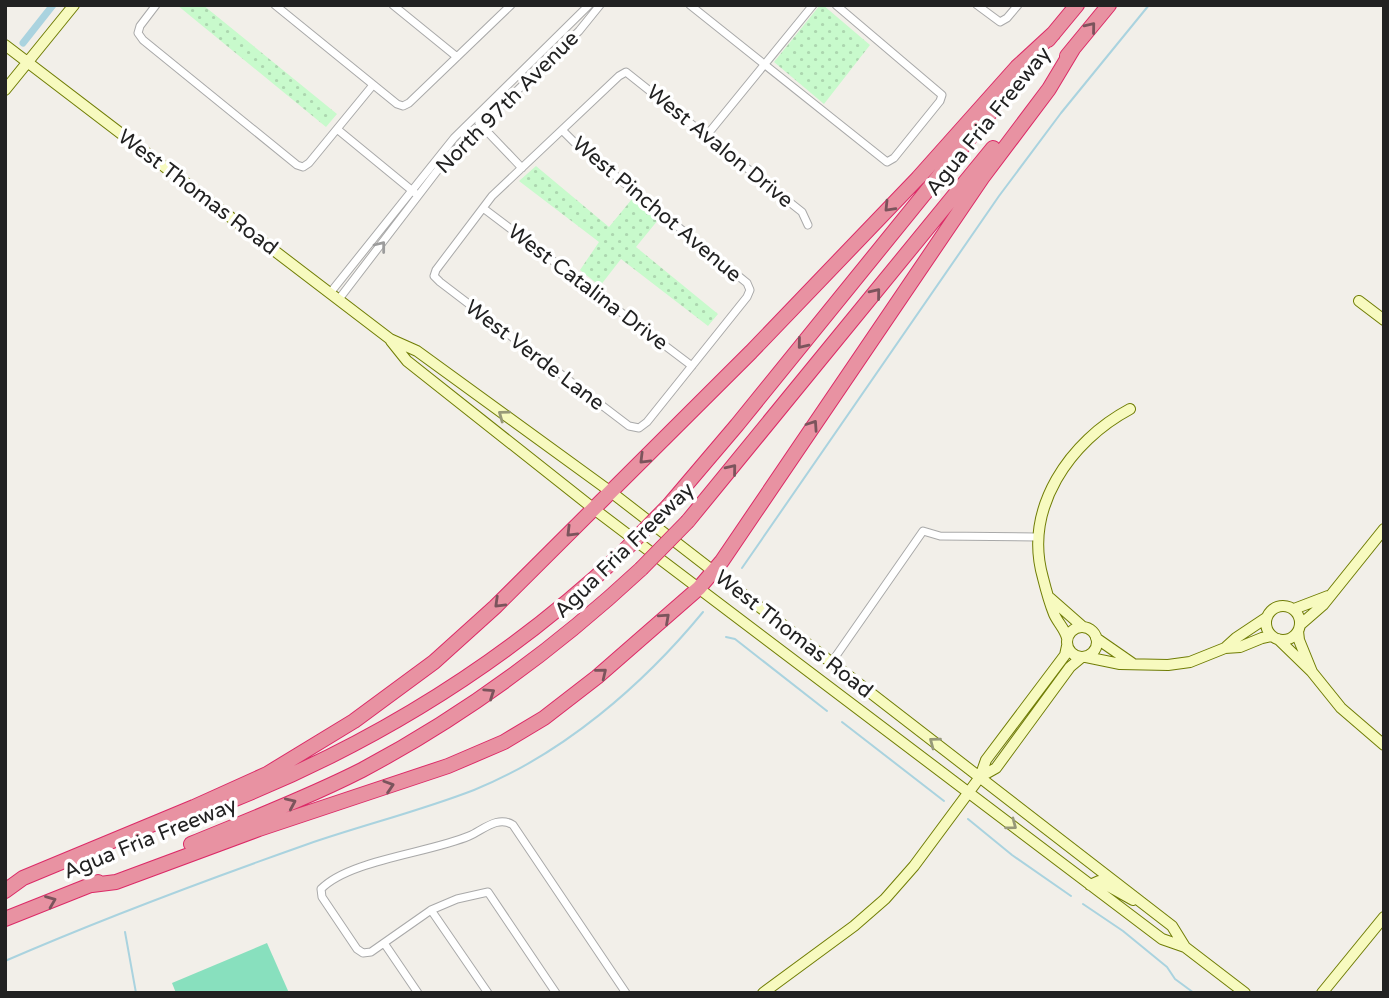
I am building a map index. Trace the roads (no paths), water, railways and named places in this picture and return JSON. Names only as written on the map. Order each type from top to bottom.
[{"type":"highway","name":"Agua Fria Freeway","points":[[5,892],[270,785],[383,730],[491,662],[559,609],[621,554],[669,505],[737,425],[1077,5]]},
{"type":"highway","name":"Agua Fria Freeway","points":[[5,919],[314,793],[401,749],[466,709],[532,662],[595,611],[688,521],[1109,5]]},
{"type":"highway","points":[[5,892],[23,878],[240,787],[329,737],[383,700],[463,637],[751,352],[926,169],[1017,67],[1054,33]]},
{"type":"highway","points":[[92,885],[116,882],[259,829],[448,766],[504,742],[544,718],[597,677],[699,588],[713,572],[961,208],[1049,89],[1073,49]]},
{"type":"main road","points":[[5,90],[74,5]]},
{"type":"main road","name":"West Thomas Road","points":[[5,46],[390,339],[417,351],[611,492],[1172,926],[1185,947]]},
{"type":"main road","points":[[1359,301],[1384,320]]},
{"type":"main road","name":"West Thomas Road","points":[[390,339],[407,361],[594,509],[1162,939],[1185,947],[1245,993]]},
{"type":"main road","points":[[1130,410],[1094,432],[1067,465],[1047,497],[1037,537],[1041,569],[1054,613],[1073,654],[1120,664],[1156,666],[1181,664],[1262,638],[1290,639],[1323,605],[1384,529]]},
{"type":"main road","points":[[1225,648],[1266,618],[1272,610],[1280,606],[1294,609],[1328,596]]},
{"type":"main road","points":[[1050,598],[1083,627],[1091,630],[1096,638],[1132,663]]},
{"type":"main road","points":[[1294,609],[1298,614],[1299,640],[1312,672],[1341,708],[1384,746]]},
{"type":"main road","points":[[1266,618],[1267,628],[1275,638],[1303,667],[1312,672]]},
{"type":"main road","points":[[763,993],[854,926],[885,899],[914,866],[980,777],[986,760],[1065,655],[1073,630],[1083,627]]},
{"type":"main road","points":[[980,777],[996,768],[1074,662],[1088,658],[1094,651],[1096,638]]},
{"type":"main road","points":[[1023,732],[1030,714],[1046,690],[1043,684]]},
{"type":"main road","points":[[845,697],[853,690],[863,687]]},
{"type":"main road","points":[[1067,844],[1084,868],[1090,885],[1096,881],[1104,883],[1127,898],[1145,905]]},
{"type":"main road","points":[[1322,993],[1384,917]]},
{"type":"street","points":[[156,5],[140,26],[138,33],[169,61],[303,167],[373,85]]},
{"type":"street","points":[[275,5],[397,104],[404,106],[511,5]]},
{"type":"street","points":[[393,5],[457,57]]},
{"type":"street","points":[[690,5],[887,162],[894,158],[942,95],[836,5]]},
{"type":"street","points":[[707,135],[813,5]]},
{"type":"street","points":[[977,5],[1000,22],[1018,5]]},
{"type":"street","name":"North 97th Avenue","points":[[335,296],[416,193],[454,138],[478,121],[579,31],[594,6]]},
{"type":"street","name":"West Avalon Drive","points":[[562,130],[626,72],[803,212],[808,225]]},
{"type":"street","points":[[478,121],[522,168]]},
{"type":"street","points":[[337,129],[416,193]]},
{"type":"street","points":[[483,208],[492,196],[562,130]]},
{"type":"street","name":"West Pinchot Avenue","points":[[562,130],[747,283],[750,290],[692,366]]},
{"type":"street","name":"West Verde Lane","points":[[483,208],[434,276],[629,426],[639,428],[647,422],[692,366]]},
{"type":"street","name":"West Catalina Drive","points":[[483,208],[692,366]]},
{"type":"street","points":[[831,663],[923,531],[940,536],[1037,537]]},
{"type":"street","points":[[556,993],[488,892],[457,899],[431,910],[371,952],[363,953],[357,949],[322,897],[321,889],[342,873],[468,837],[498,821],[506,821],[513,825],[626,993]]},
{"type":"street","points":[[431,910],[488,993]]},
{"type":"street","points":[[384,943],[418,993]]},
{"type":"waterway","points":[[23,43],[53,5]]},
{"type":"waterway","points":[[742,568],[999,196],[1061,113],[1149,5]]},
{"type":"waterway","points":[[5,961],[193,886],[308,844],[454,798],[507,775],[570,737],[628,691],[703,612]]},
{"type":"waterway","points":[[726,637],[735,639],[827,711]]},
{"type":"waterway","points":[[842,722],[944,801]]},
{"type":"waterway","points":[[968,819],[1012,855],[1071,896]]},
{"type":"waterway","points":[[1083,904],[1123,931],[1194,993]]},
{"type":"waterway","points":[[125,932],[136,993]]}]
